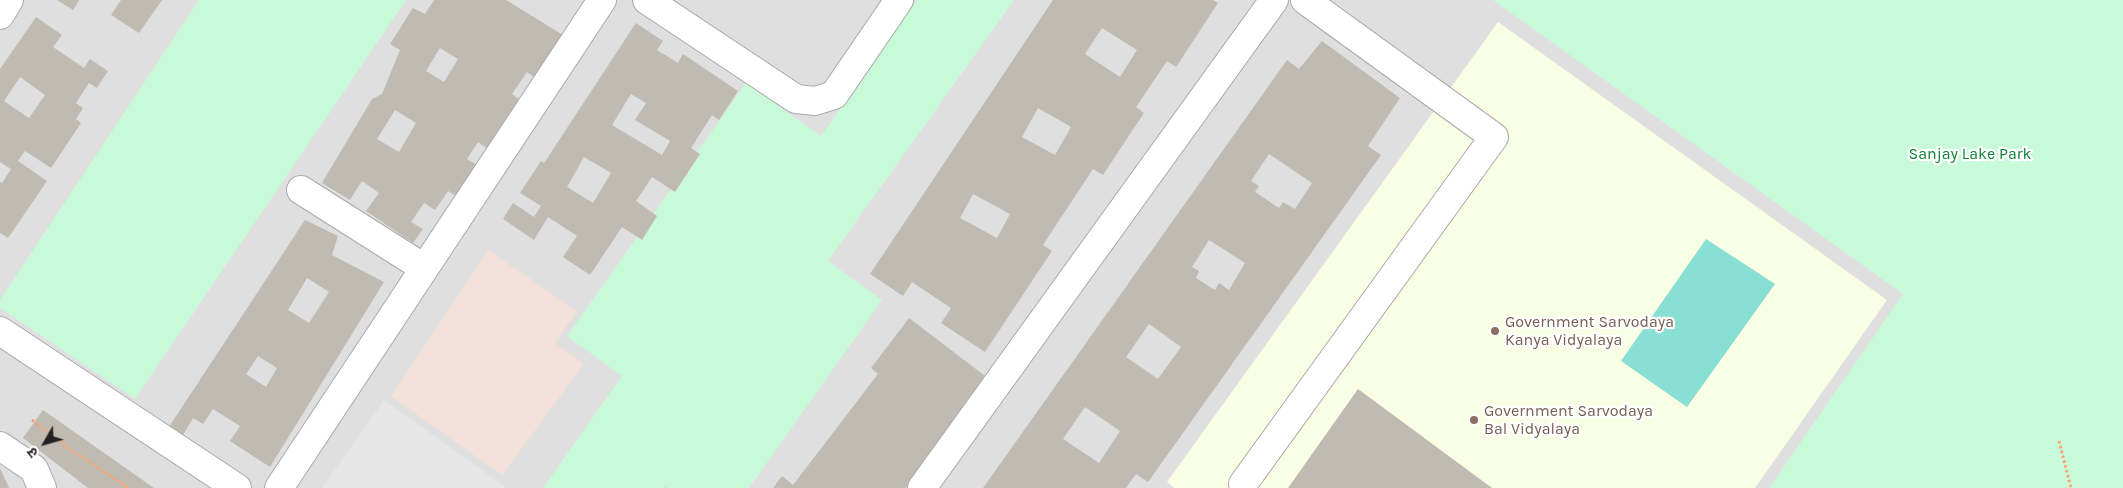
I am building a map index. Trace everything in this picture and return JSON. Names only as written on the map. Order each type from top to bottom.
[{"type":"street","points":[[0,15],[9,0]]},
{"type":"street","points":[[279,488],[602,0]]},
{"type":"street","points":[[647,0],[796,99],[815,101],[834,95],[899,0]]},
{"type":"street","points":[[922,488],[1274,0]]},
{"type":"street","points":[[1242,484],[1494,136],[1306,0]]},
{"type":"street","points":[[301,190],[424,268]]},
{"type":"street","points":[[0,331],[237,488]]},
{"type":"street","points":[[0,446],[34,470],[42,488]]},
{"type":"path","points":[[32,420],[69,449],[129,488]]},
{"type":"path","points":[[2059,441],[2071,488]]},
{"type":"shaded area","points":[[0,0],[2091,0],[2123,488],[0,488]]},
{"type":"shaded area","points":[[1498,22],[1887,300],[1755,488],[1174,488],[1167,482]]},
{"type":"shaded area","points":[[1706,239],[1775,284],[1687,407],[1621,361]]},
{"type":"shaded area","points":[[488,250],[577,311],[555,343],[584,364],[502,475],[391,396]]},
{"type":"shaded area","points":[[384,400],[507,488],[322,488]]},
{"type":"green space","points":[[199,0],[406,0],[135,399],[0,308],[0,300]]},
{"type":"green space","points":[[917,0],[1014,0],[828,261],[882,300],[749,488],[668,488],[665,486],[663,488],[543,488],[622,376],[567,336],[746,83],[821,136]]},
{"type":"green space","name":"Sanjay Lake Park","points":[[1493,0],[2123,0],[2123,488],[1769,488],[1903,294]]},
{"type":"building","points":[[57,0],[79,0],[73,10]]},
{"type":"building","points":[[121,0],[162,0],[139,33],[111,15]]},
{"type":"building","points":[[434,0],[506,0],[563,35],[535,78],[527,72],[512,94],[520,100],[488,149],[478,142],[467,159],[477,165],[456,196],[448,191],[435,210],[424,203],[411,222],[423,229],[413,243],[366,211],[379,193],[362,181],[350,200],[322,183],[372,99],[382,94],[400,50],[390,44],[413,8],[425,14]],"holes":[[[440,48],[458,59],[444,82],[426,71]],[[395,110],[416,123],[399,152],[377,139]]]},
{"type":"building","points":[[1053,0],[1213,0],[1218,3],[1176,67],[1167,61],[1136,107],[1144,113],[1103,175],[1093,169],[1043,245],[1052,251],[985,352],[941,323],[951,308],[912,282],[903,296],[870,274]],"holes":[[[1102,28],[1137,50],[1120,77],[1085,54]],[[1038,108],[1071,127],[1055,155],[1022,137]],[[973,194],[1010,214],[997,238],[960,218]]]},
{"type":"building","points":[[36,17],[62,35],[53,47],[84,68],[90,59],[108,71],[97,88],[89,83],[76,103],[83,108],[76,119],[81,123],[51,168],[25,151],[18,161],[47,181],[8,238],[0,233],[0,182],[2,183],[11,169],[0,162],[0,69]],"holes":[[[20,77],[45,95],[29,118],[4,101]]]},
{"type":"building","points":[[636,23],[663,41],[657,50],[678,63],[683,54],[738,91],[719,120],[712,115],[691,148],[700,154],[675,192],[652,177],[636,201],[657,216],[642,240],[622,227],[590,275],[563,257],[577,236],[548,217],[534,240],[503,219],[513,203],[534,217],[541,206],[520,193],[541,161],[544,163]],"holes":[[[631,94],[646,103],[635,120],[670,141],[662,155],[612,125]],[[584,157],[611,173],[593,203],[567,187]]]},
{"type":"building","points":[[1322,41],[1400,98],[1368,146],[1381,155],[1148,482],[1136,474],[1126,488],[983,488],[1287,60],[1299,69]],"holes":[[[1269,154],[1312,183],[1295,209],[1283,202],[1279,208],[1255,192],[1259,186],[1251,181]],[[1209,240],[1245,263],[1229,290],[1219,283],[1215,290],[1196,278],[1199,271],[1192,267]],[[1149,324],[1181,347],[1158,379],[1126,357]],[[1085,407],[1120,431],[1099,463],[1063,439]]]},
{"type":"building","points":[[305,220],[338,236],[332,255],[384,282],[270,467],[230,441],[240,426],[213,409],[203,424],[193,418],[181,438],[167,430]],"holes":[[[307,278],[329,292],[309,323],[288,310]],[[258,356],[277,368],[266,387],[246,374]]]},
{"type":"building","points":[[909,318],[989,379],[906,488],[773,488],[782,476],[793,485],[878,374],[871,368]]},
{"type":"building","points":[[1358,389],[1492,488],[1288,488]]},
{"type":"building","points":[[43,410],[154,488],[88,488],[23,438]]},
{"type":"building","points":[[0,468],[9,488],[0,488]]},
{"type":"place","name":"Government Sarvodaya Kanya Vidyalaya","points":[[1495,331]]},
{"type":"place","name":"Government Sarvodaya Bal Vidyalaya","points":[[1474,420]]}]
